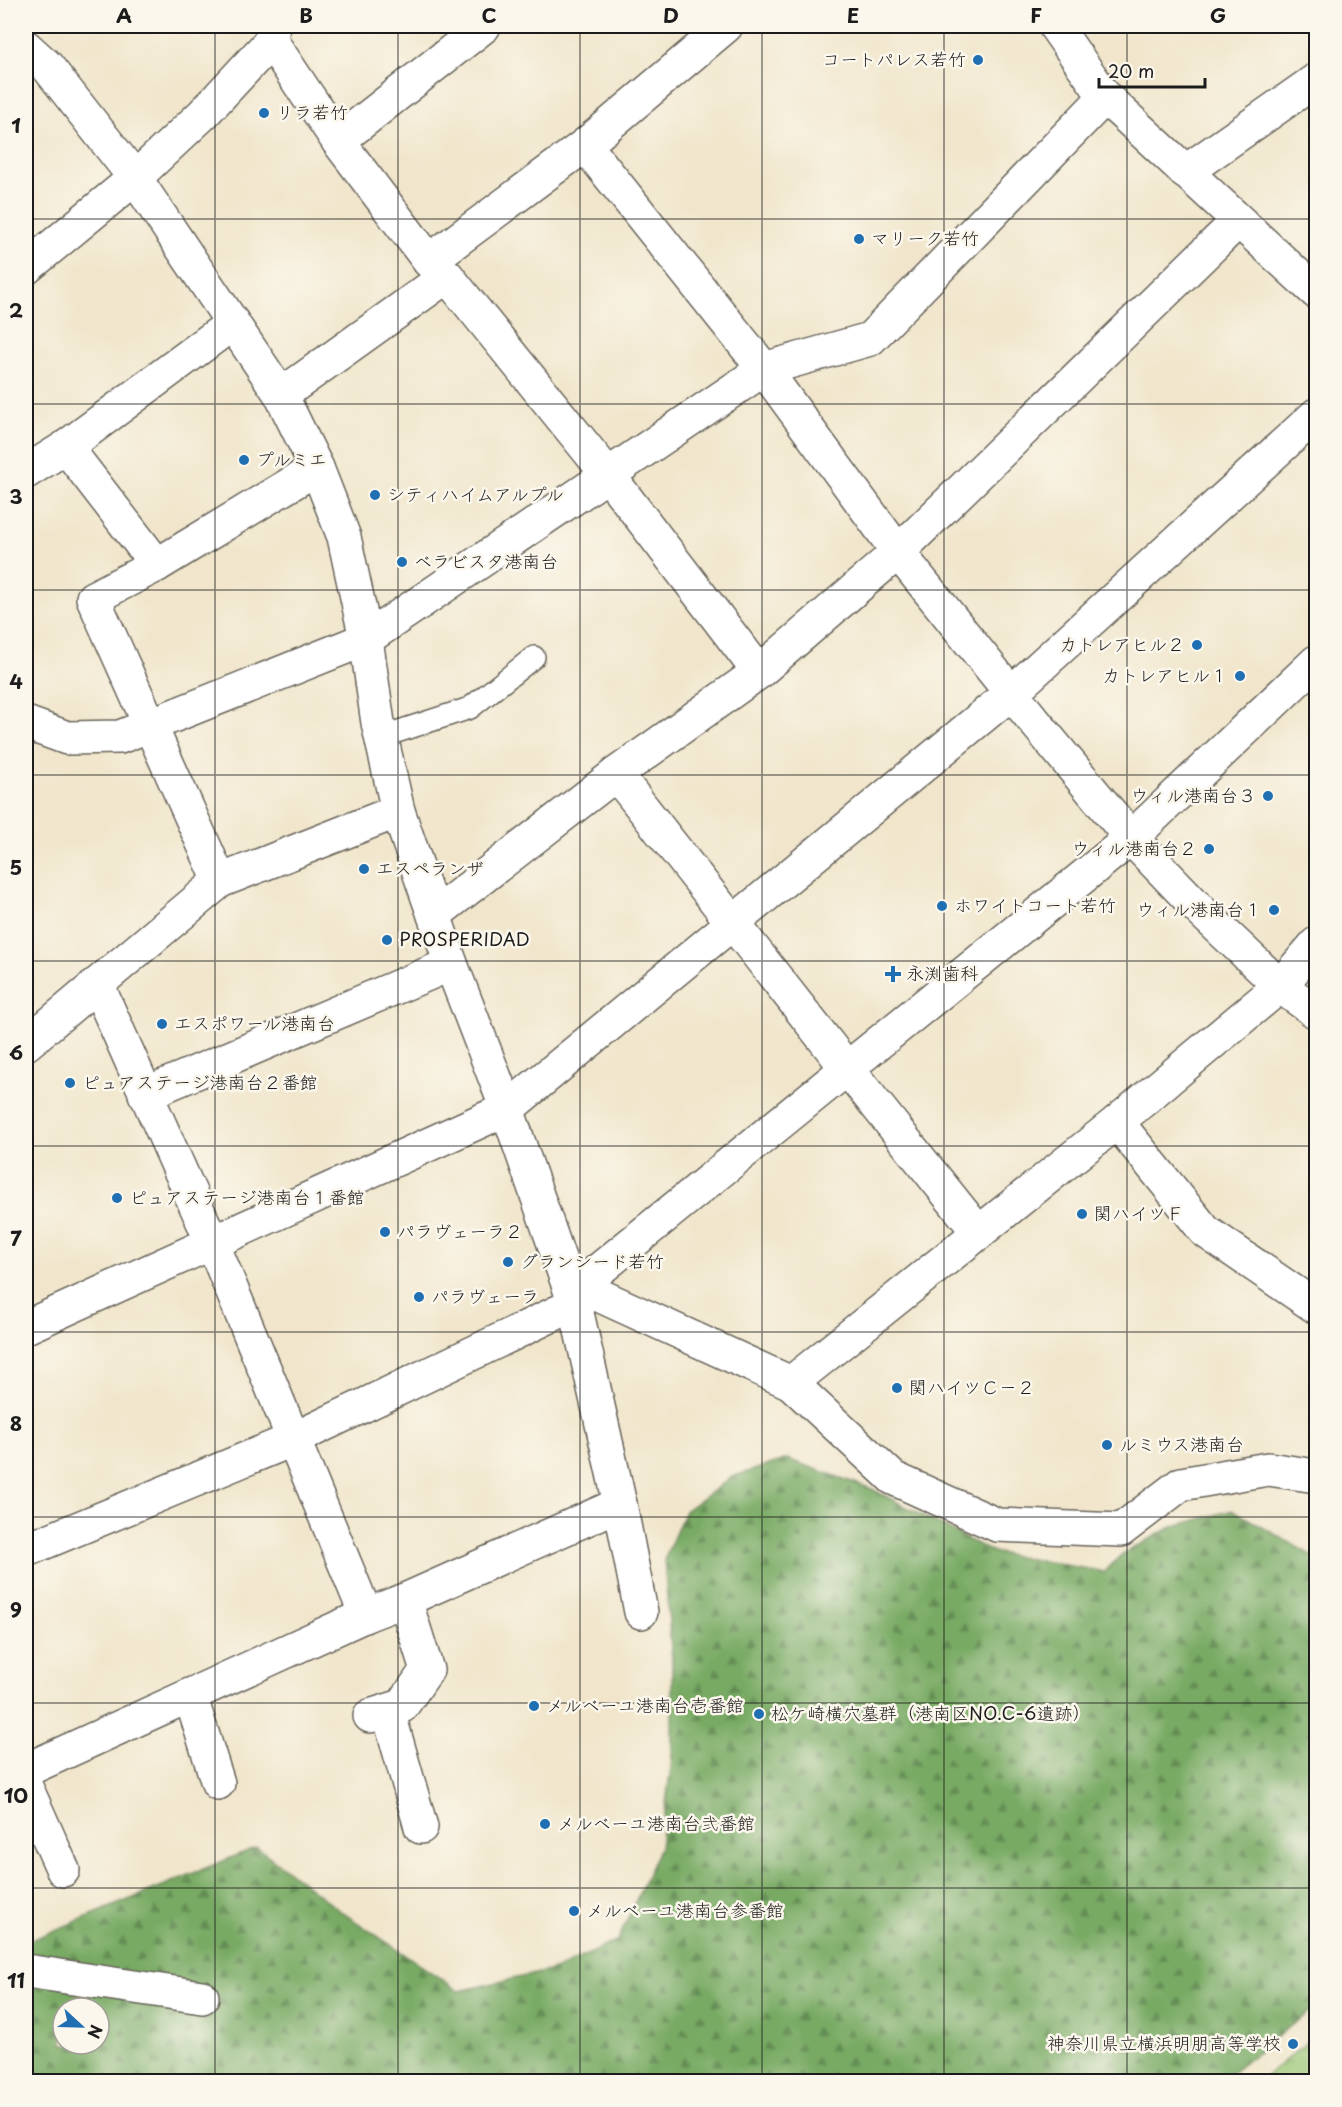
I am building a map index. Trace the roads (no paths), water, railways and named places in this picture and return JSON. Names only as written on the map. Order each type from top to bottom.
[{"type":"street","points":[[338,141],[484,26]]},
{"type":"street","points":[[1054,26],[1105,97],[1317,292]]},
{"type":"street","points":[[281,395],[438,269],[585,145],[705,32]]},
{"type":"street","points":[[26,268],[135,178],[203,114],[272,33],[338,141],[438,269],[609,476],[759,672]]},
{"type":"street","points":[[26,47],[47,66],[135,178],[281,395],[317,468],[344,537],[366,639],[381,736],[398,811],[451,964],[577,1295],[641,1612]]},
{"type":"street","points":[[1185,172],[1317,80]]},
{"type":"street","points":[[26,723],[67,738],[120,737],[366,639],[764,369],[870,339],[1105,97]]},
{"type":"street","points":[[585,145],[764,369],[898,552],[1131,838],[1202,912],[1280,986],[1317,1012]]},
{"type":"street","points":[[434,915],[616,774],[759,672],[898,552],[1238,221]]},
{"type":"street","points":[[26,472],[66,447],[233,323]]},
{"type":"street","points":[[28,1320],[212,1242],[507,1109],[1011,693],[1317,415]]},
{"type":"street","points":[[66,447],[157,565]]},
{"type":"street","points":[[220,881],[93,598],[157,565],[317,468]]},
{"type":"street","points":[[26,1551],[294,1439],[577,1295],[846,1068],[1131,838],[1317,662]]},
{"type":"street","points":[[616,774],[846,1068],[979,1233]]},
{"type":"street","points":[[26,1044],[220,881],[398,811]]},
{"type":"street","points":[[791,1383],[1117,1122],[1280,986],[1317,944]]},
{"type":"street","points":[[145,1094],[451,964]]},
{"type":"street","points":[[97,984],[212,1242],[366,1615]]},
{"type":"street","points":[[1117,1122],[1205,1231],[1317,1307]]},
{"type":"street","points":[[577,1295],[791,1383],[893,1478],[997,1525],[1121,1530],[1181,1484],[1268,1469],[1317,1476]]},
{"type":"street","points":[[26,1770],[366,1615],[405,1600],[620,1504]]},
{"type":"street","points":[[405,1600],[427,1670],[402,1706],[379,1713],[421,1827]]},
{"type":"street","points":[[190,1695],[218,1784]]},
{"type":"street","points":[[26,1787],[63,1870]]},
{"type":"street","points":[[26,1971],[202,1996]]},
{"type":"lane","points":[[381,736],[470,708],[534,657]]},
{"type":"place","name":"コートパレス若竹","points":[[978,60]]},
{"type":"place","name":"リラ若竹","points":[[264,113]]},
{"type":"place","name":"マリーク若竹","points":[[859,239]]},
{"type":"place","name":"プルミエ","points":[[244,460]]},
{"type":"place","name":"シティハイムアルプル","points":[[375,495]]},
{"type":"place","name":"ベラビスタ港南台","points":[[402,562]]},
{"type":"place","name":"カトレアヒル２","points":[[1197,645]]},
{"type":"place","name":"カトレアヒル１","points":[[1240,676]]},
{"type":"place","name":"ウィル港南台３","points":[[1268,796]]},
{"type":"place","name":"ウィル港南台２","points":[[1209,849]]},
{"type":"place","name":"エスペランザ","points":[[364,869]]},
{"type":"place","name":"ホワイトコート若竹","points":[[942,906]]},
{"type":"place","name":"ウィル港南台１","points":[[1274,910]]},
{"type":"place","name":"PROSPERIDAD","points":[[387,940]]},
{"type":"place","name":"永渕歯科","points":[[893,974]]},
{"type":"place","name":"エスポワール港南台","points":[[162,1024]]},
{"type":"place","name":"ピュアステージ港南台２番館","points":[[70,1083]]},
{"type":"place","name":"ピュアステージ港南台１番館","points":[[117,1198]]},
{"type":"place","name":"関ハイツＦ","points":[[1082,1214]]},
{"type":"place","name":"パラヴェーラ２","points":[[385,1232]]},
{"type":"place","name":"グランシード若竹","points":[[508,1262]]},
{"type":"place","name":"パラヴェーラ","points":[[419,1297]]},
{"type":"place","name":"関ハイツＣ－２","points":[[897,1388]]},
{"type":"place","name":"ルミウス港南台","points":[[1107,1445]]},
{"type":"place","name":"メルベーユ港南台壱番館","points":[[534,1706]]},
{"type":"place","name":"松ケ崎横穴墓群（港南区NO.C-6遺跡）","points":[[759,1714]]},
{"type":"place","name":"メルベーユ港南台弐番館","points":[[545,1824]]},
{"type":"place","name":"メルベーユ港南台参番館","points":[[574,1911]]},
{"type":"place","name":"神奈川県立横浜明朋高等学校","points":[[1293,2044]]}]
